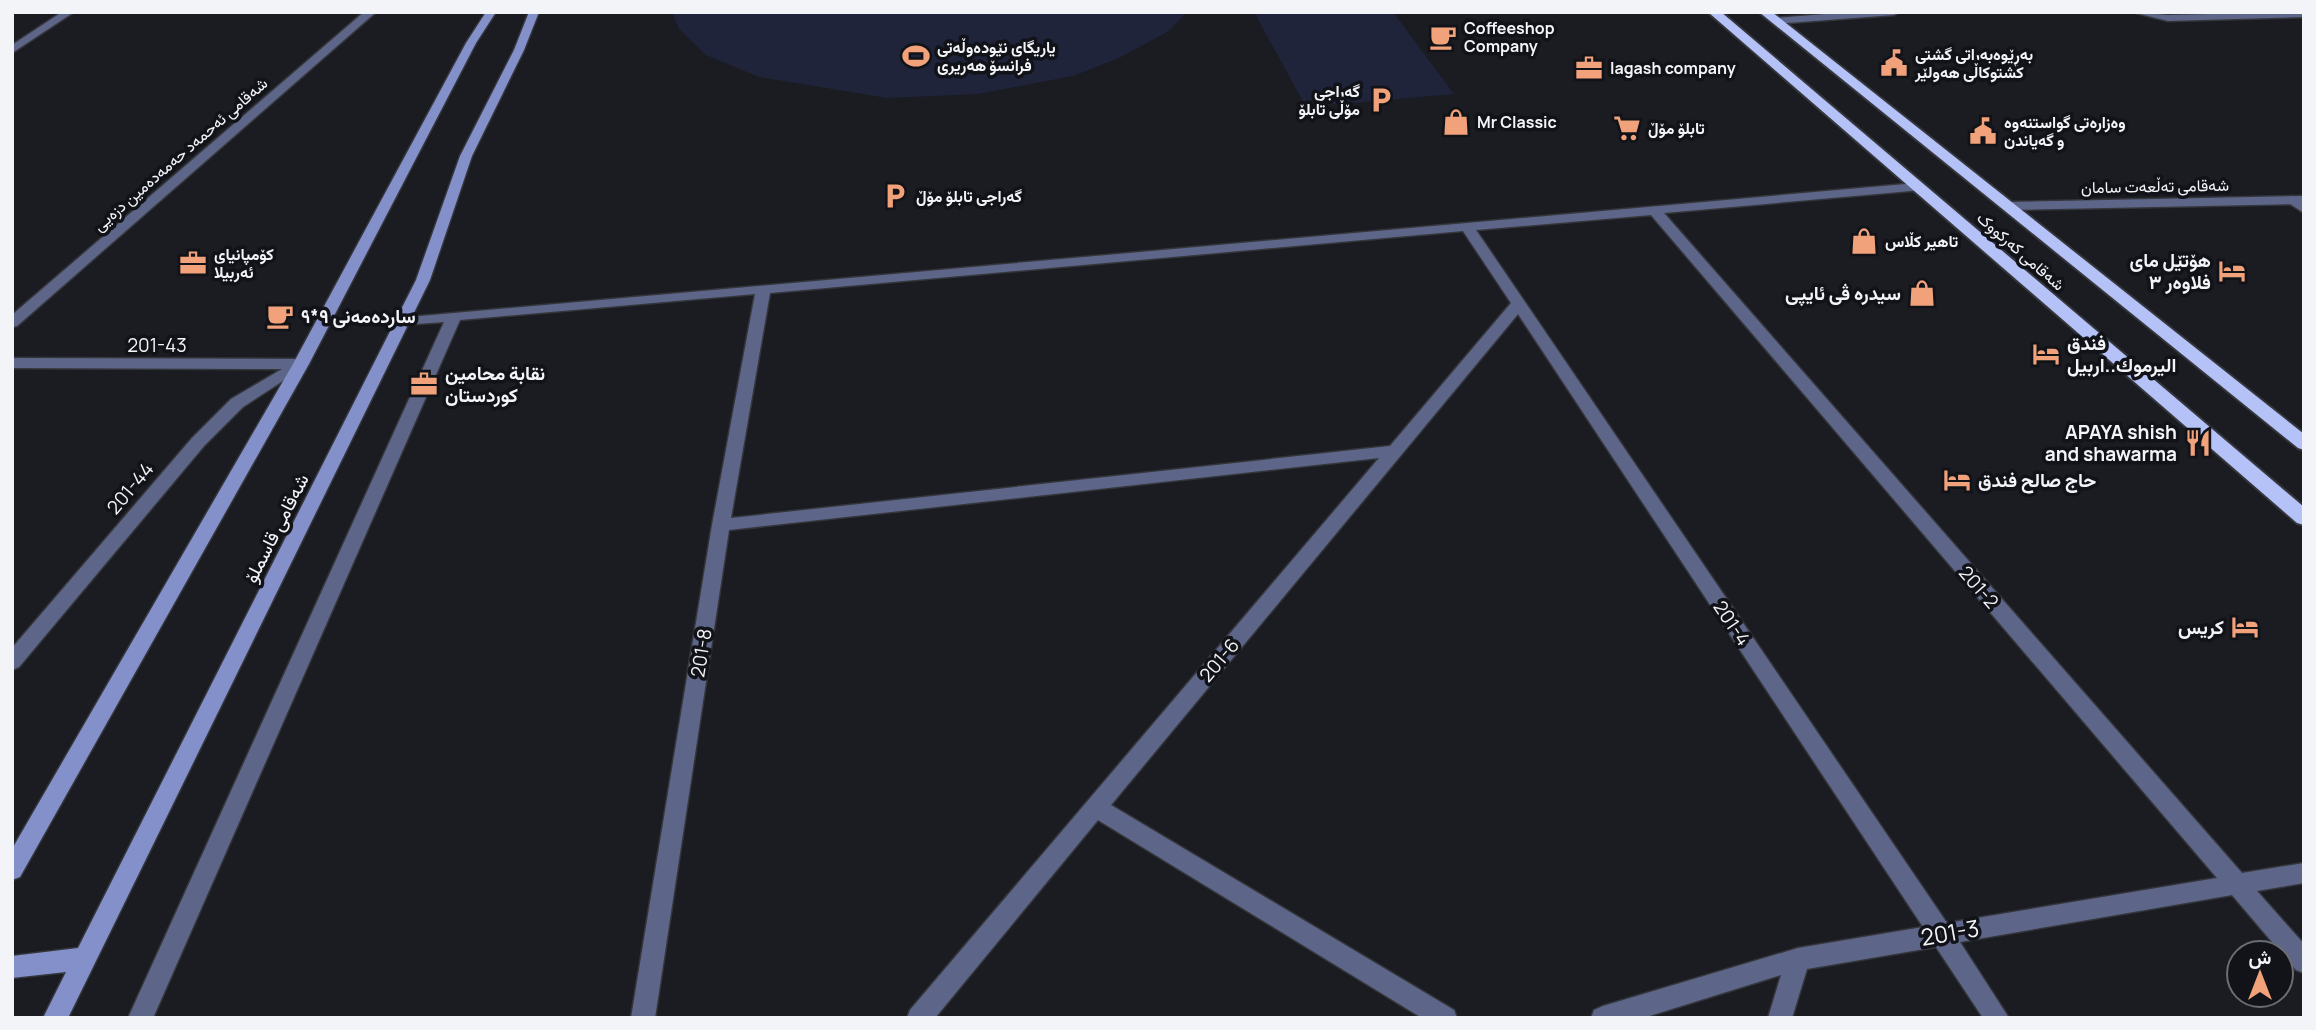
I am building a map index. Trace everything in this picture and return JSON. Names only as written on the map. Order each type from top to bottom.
[{"type":"highway","name":"شەقامی کەرکووک","points":[[1714,12],[2304,518]]},
{"type":"highway","name":"شەقامی کەرکووک","points":[[1770,16],[2304,444]]},
{"type":"main road","points":[[471,43],[484,12]]},
{"type":"main road","points":[[12,870],[301,364],[471,43],[491,12]]},
{"type":"main road","name":"شەقامی قاسملۆ","points":[[55,1018],[423,280],[466,156],[519,50],[534,12]]},
{"type":"main road","name":"شەقامی قاسملۆ","points":[[519,50],[548,12]]},
{"type":"main road","points":[[12,967],[85,958]]},
{"type":"street","points":[[12,50],[69,12]]},
{"type":"street","name":"شەقامی ئەحمەد حەمەدەمین دزەیی","points":[[12,323],[371,12]]},
{"type":"street","points":[[1770,16],[1894,12]]},
{"type":"street","points":[[2137,12],[2168,18],[2304,14]]},
{"type":"street","points":[[403,321],[1917,187]]},
{"type":"street","points":[[2297,200],[2304,209]]},
{"type":"street","name":"شەقامی تەڵعەت سامان","points":[[2007,206],[2297,200]]},
{"type":"street","name":"201-2","points":[[1655,211],[2304,962]]},
{"type":"street","name":"201-4","points":[[1468,228],[1997,1018]]},
{"type":"street","name":"201-8","points":[[643,1018],[721,525],[763,289]]},
{"type":"street","name":"201-6","points":[[919,1018],[1519,303]]},
{"type":"street","points":[[140,1018],[454,317]]},
{"type":"street","name":"201-43","points":[[12,363],[301,364]]},
{"type":"street","name":"201-44","points":[[12,662],[198,442],[237,402],[301,364]]},
{"type":"street","points":[[721,525],[1395,451]]},
{"type":"street","points":[[1095,807],[1444,1018]]},
{"type":"street","name":"201-3","points":[[1603,1018],[1798,959],[2304,873]]},
{"type":"street","points":[[1780,1018],[1798,959]]},
{"type":"shaded area","name":"یاریگای نێودەوڵەتی فرانسۆ هەریری","points":[[672,12],[1187,12],[1169,31],[1119,58],[1073,76],[978,94],[887,98],[759,77],[706,55],[679,29]]},
{"type":"shaded area","points":[[1254,12],[1393,12],[1454,94],[1306,107]]},
{"type":"place","name":"Coffeeshop Company","points":[[1443,37]]},
{"type":"place","name":"یاریگای نێودەوڵەتی فرانسۆ هەریری","points":[[916,56]]},
{"type":"place","name":"بەڕێوەبەراتی گشتی کشتوکاڵی هەولێر","points":[[1894,63]]},
{"type":"place","name":"lagash company","points":[[1589,68]]},
{"type":"place","name":"گەراجی مۆڵی تابلۆ","points":[[1381,100]]},
{"type":"place","name":"Mr Classic","points":[[1456,122]]},
{"type":"place","name":"تابلۆ مۆڵ","points":[[1627,128]]},
{"type":"place","name":"وەزارەتی گواستنەوە و گەیاندن","points":[[1983,131]]},
{"type":"place","name":"گەراجی تابلۆ مۆڵ","points":[[895,196]]},
{"type":"place","name":"تاهیر کڵاس","points":[[1864,241]]},
{"type":"place","name":"کۆمپانیای ئەربیلا","points":[[193,263]]},
{"type":"place","name":"هۆتێل مای فلاوەر ٣","points":[[2232,271]]},
{"type":"place","name":"سیدرە ڤی ئایپی","points":[[1922,293]]},
{"type":"place","name":"ساردەمەنی ٩*٩","points":[[280,316]]},
{"type":"place","name":"فندق اليرموك..اربيل","points":[[2046,354]]},
{"type":"place","name":"نقابة محامين كوردستان","points":[[424,384]]},
{"type":"place","name":"APAYA shish and shawarma","points":[[2198,443]]},
{"type":"place","name":"حاج صالح فندق","points":[[1957,480]]},
{"type":"place","name":"كريس","points":[[2245,627]]}]
